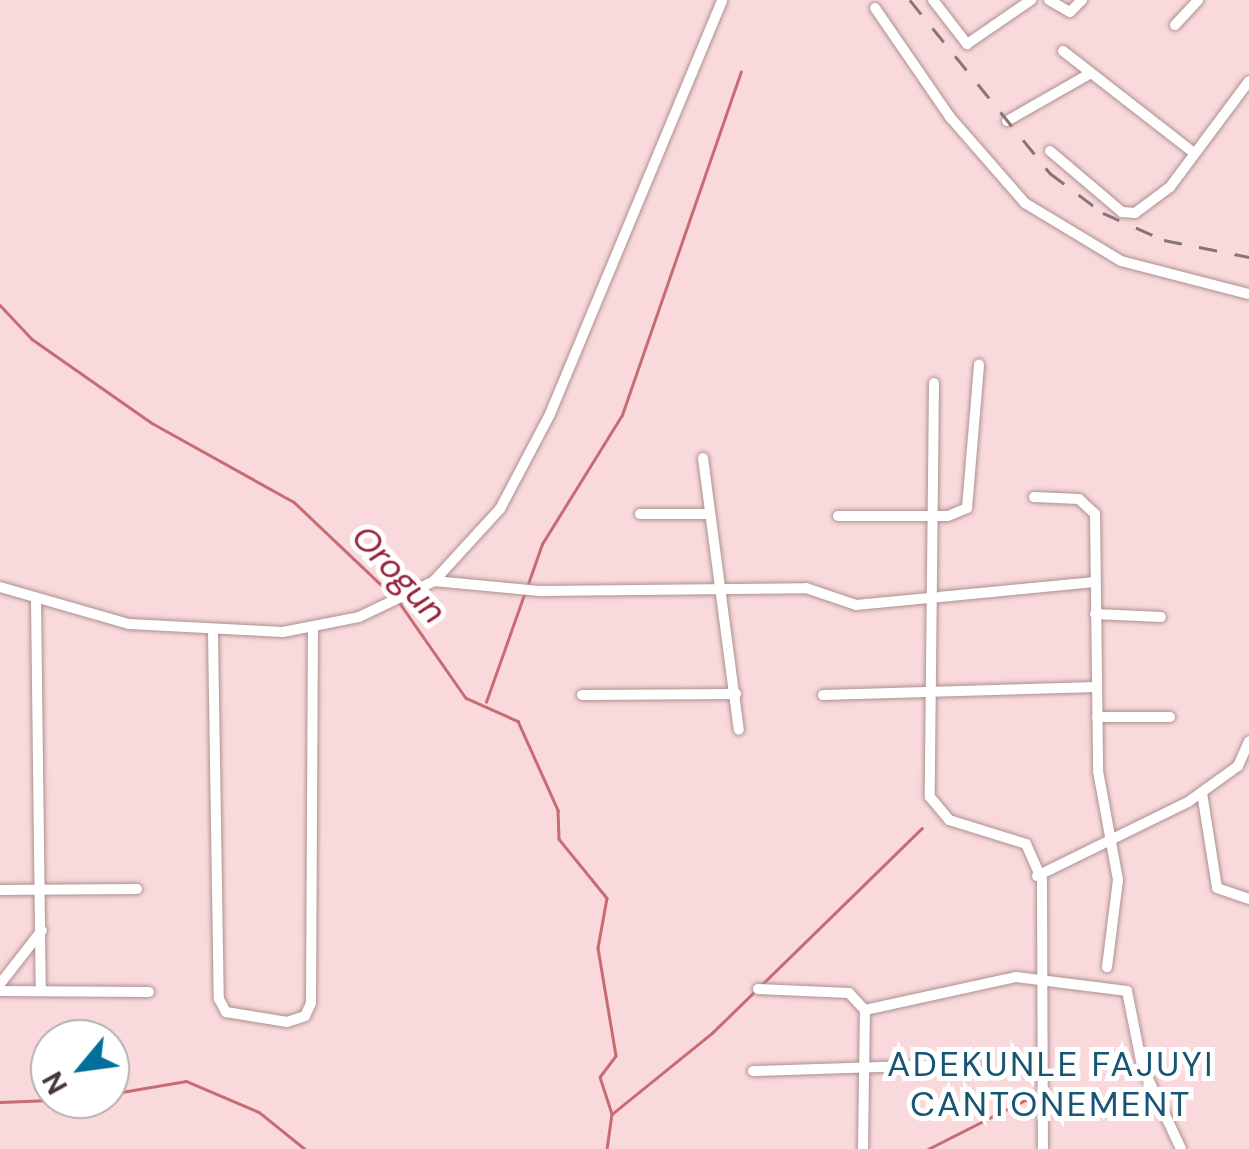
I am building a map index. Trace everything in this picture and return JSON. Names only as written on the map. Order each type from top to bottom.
[{"type":"street","points":[[0,587],[130,624],[213,633],[313,629],[434,581],[485,530],[542,430],[722,0]]},
{"type":"street","points":[[933,0],[967,44],[1031,0]]},
{"type":"street","points":[[1049,0],[1070,12],[1082,0]]},
{"type":"street","points":[[1174,25],[1198,0]]},
{"type":"street","points":[[876,8],[950,117],[1025,203],[1121,261],[1221,292],[1249,294]]},
{"type":"street","points":[[1063,52],[1190,150]]},
{"type":"street","points":[[1008,122],[1089,74]]},
{"type":"street","points":[[1050,151],[1131,214],[1170,187],[1190,150],[1248,85]]},
{"type":"street","points":[[838,516],[931,517],[960,512],[974,499],[978,365]]},
{"type":"street","points":[[934,382],[930,694],[935,809],[1026,844],[1036,876],[1042,980],[1043,1149]]},
{"type":"street","points":[[702,458],[739,730]]},
{"type":"street","points":[[1034,497],[1079,499],[1092,508],[1097,718],[1106,842]]},
{"type":"street","points":[[640,514],[708,514]]},
{"type":"street","points":[[434,581],[540,590],[806,588],[856,604],[930,601],[1094,582]]},
{"type":"street","points":[[36,600],[41,990]]},
{"type":"street","points":[[1095,614],[1161,617]]},
{"type":"street","points":[[213,633],[219,999],[226,1012],[287,1022],[305,1016],[311,1003],[313,629]]},
{"type":"street","points":[[824,695],[1096,688]]},
{"type":"street","points":[[582,696],[736,694]]},
{"type":"street","points":[[1097,718],[1170,716]]},
{"type":"street","points":[[1036,876],[1202,792],[1238,766],[1249,740]]},
{"type":"street","points":[[1202,792],[1216,888],[1249,899]]},
{"type":"street","points":[[1106,842],[1114,844],[1118,880],[1108,966]]},
{"type":"street","points":[[0,890],[137,890]]},
{"type":"street","points":[[0,987],[43,930]]},
{"type":"street","points":[[865,1010],[994,980],[1042,980],[1127,991],[1142,1066],[1180,1149]]},
{"type":"street","points":[[0,987],[149,992]]},
{"type":"street","points":[[758,990],[848,993],[865,1010],[863,1149]]},
{"type":"street","points":[[754,1070],[976,1064]]},
{"type":"waterway","points":[[528,584],[542,544],[622,415],[741,72]]},
{"type":"waterway","name":"Orogun","points":[[0,305],[32,339],[152,423],[294,502],[393,596]]},
{"type":"waterway","points":[[486,702],[525,592]]},
{"type":"waterway","name":"Orogun","points":[[399,602],[466,698],[518,721],[558,810],[559,839],[607,898],[598,948],[616,1056],[600,1077],[612,1114],[607,1149]]},
{"type":"waterway","points":[[612,1114],[712,1033],[922,828]]},
{"type":"waterway","points":[[130,1091],[186,1081],[259,1112],[305,1149]]},
{"type":"waterway","points":[[928,1149],[1029,1098]]},
{"type":"waterway","points":[[0,1102],[30,1101]]},
{"type":"railway","points":[[910,0],[1050,173],[1103,213],[1164,240],[1249,257]]},
{"type":"district","name":"ADEKUNLE FAJUYI CANTONEMENT","points":[[1051,1084]]}]
